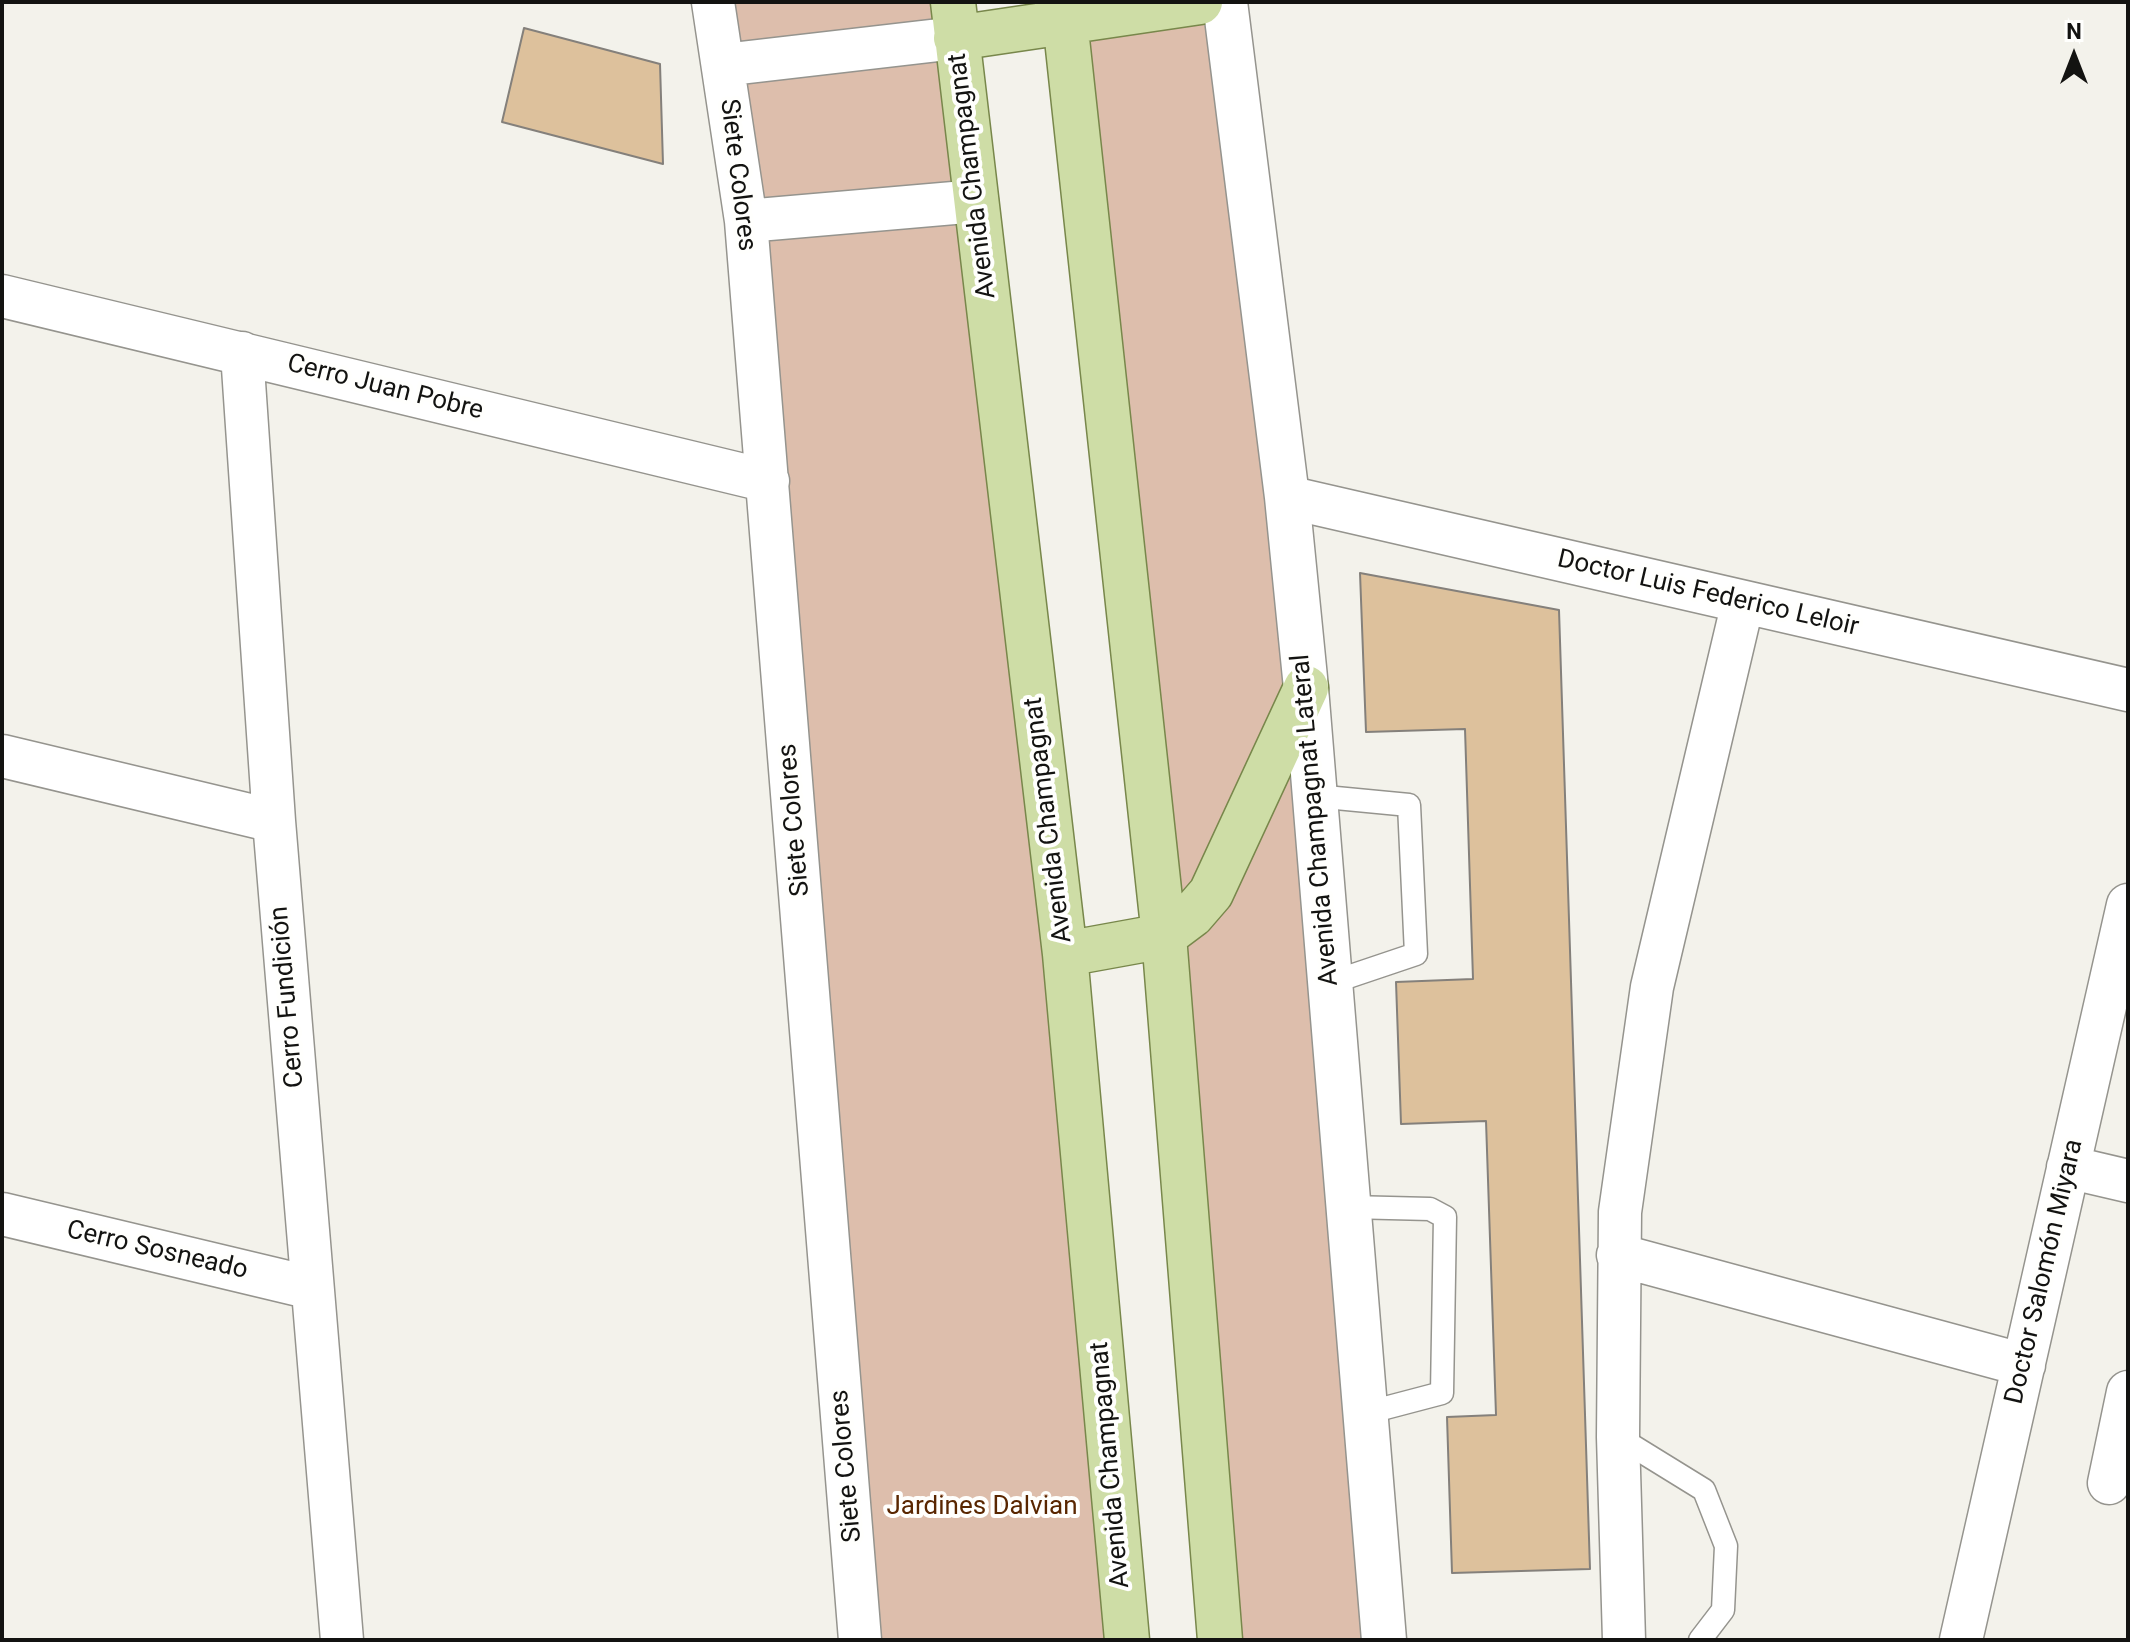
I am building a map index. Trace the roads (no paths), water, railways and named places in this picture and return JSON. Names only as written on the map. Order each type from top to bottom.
[{"type":"main road","points":[[954,20],[1200,2]]},
{"type":"main road","points":[[1064,13],[1164,936],[1220,1640]]},
{"type":"main road","name":"Avenida Champagnat","points":[[954,20],[1065,954],[1127,1640]]},
{"type":"main road","points":[[1065,954],[1164,936],[1192,915],[1211,893],[1306,688]]},
{"type":"street","name":"Siete Colores","points":[[713,2],[746,221],[860,1640]]},
{"type":"street","name":"Avenida Champagnat Lateral","points":[[1225,2],[1287,497],[1306,688],[1384,1640]]},
{"type":"street","points":[[723,65],[954,20]]},
{"type":"street","points":[[746,221],[977,201]]},
{"type":"street","name":"Cerro Juan Pobre","points":[[2,296],[768,481]]},
{"type":"street","name":"Cerro Fundición","points":[[242,353],[274,821],[342,1640]]},
{"type":"street","name":"Doctor Luis Federico Leloir","points":[[1287,497],[2128,690]]},
{"type":"street","points":[[1624,1640],[1618,1437],[1620,1212],[1652,987],[1743,602]]},
{"type":"street","points":[[2,756],[274,821]]},
{"type":"street","name":"Doctor Salomón Miyara","points":[[1961,1640],[2128,905]]},
{"type":"street","points":[[2068,1167],[2128,1181]]},
{"type":"street","name":"Cerro Sosneado","points":[[2,1214],[312,1288]]},
{"type":"street","points":[[1618,1255],[2024,1365]]},
{"type":"street","points":[[2109,1483],[2128,1392]]},
{"type":"lane","points":[[1315,796],[1409,805],[1416,954],[1330,983]]},
{"type":"lane","points":[[1349,1207],[1430,1209],[1445,1217],[1442,1393],[1366,1413]]},
{"type":"lane","points":[[1618,1437],[1704,1490],[1726,1546],[1723,1610],[1700,1640]]},
{"type":"park label","name":"Jardines Dalvian","points":[[982,1507]]}]
